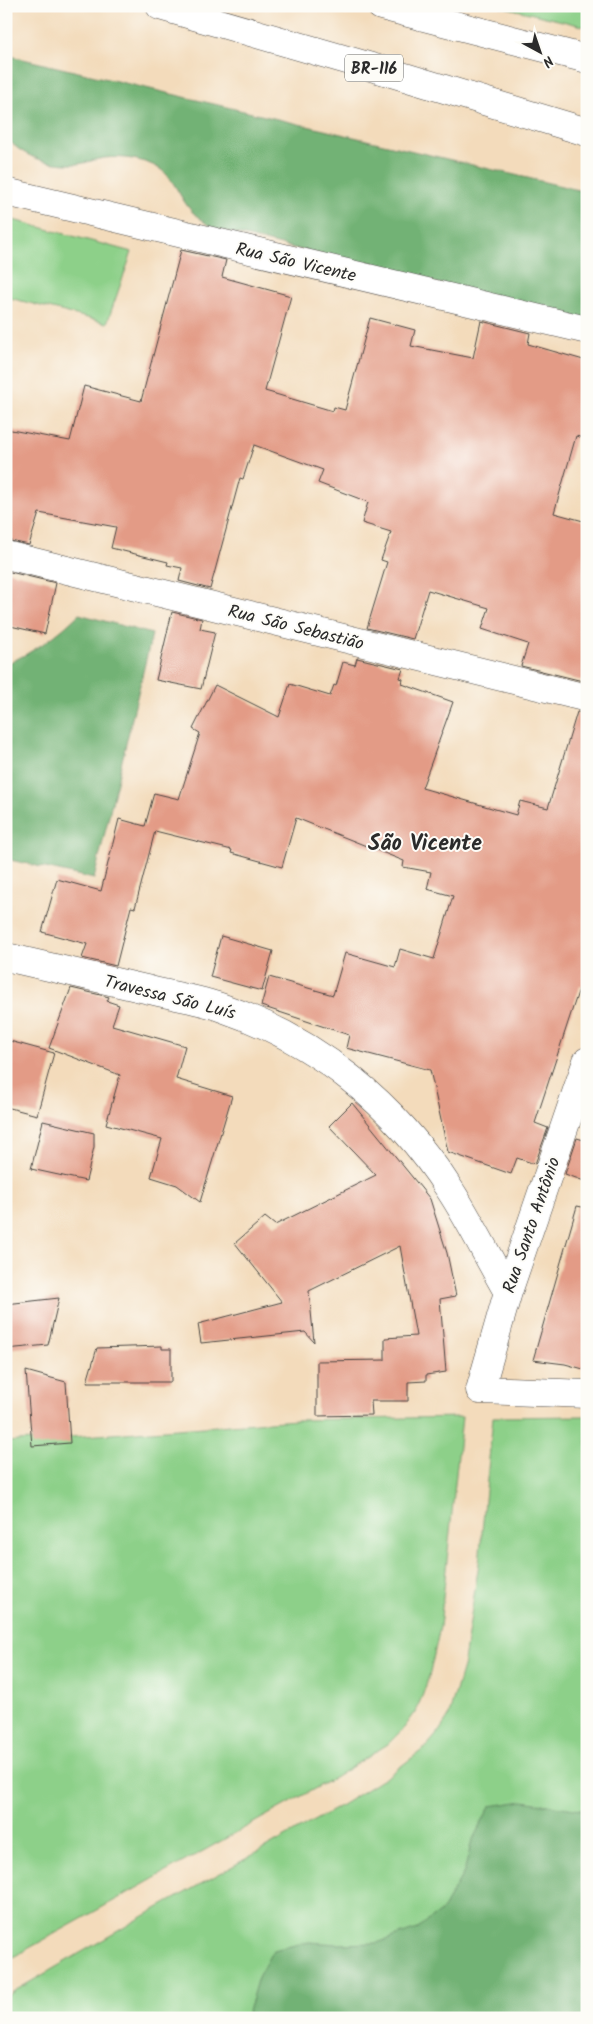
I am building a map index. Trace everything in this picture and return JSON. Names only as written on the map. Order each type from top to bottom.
[{"type":"main road","name":"BR-116","points":[[160,6],[587,132]]},
{"type":"main road","points":[[381,6],[587,59]]},
{"type":"main road","name":"Rua São Vicente","points":[[6,192],[587,330]]},
{"type":"main road","name":"Rua São Sebastião","points":[[6,556],[587,698]]},
{"type":"main road","name":"Travessa São Luís","points":[[6,957],[219,1006],[267,1025],[307,1046],[346,1074],[380,1105],[417,1145],[450,1190],[508,1292]]},
{"type":"main road","name":"Rua Santo Antônio","points":[[587,1061],[508,1292],[480,1390],[587,1394]]},
{"type":"green space","points":[[500,6],[587,6],[587,27]]},
{"type":"green space","points":[[6,55],[587,192],[587,320],[212,228],[191,211],[165,172],[140,161],[111,157],[68,164],[48,162],[21,151],[6,137]]},
{"type":"green space","points":[[6,218],[132,252],[107,323],[6,297]]},
{"type":"green space","points":[[79,614],[152,634],[94,879],[6,859],[6,664],[45,642]]},
{"type":"green space","points":[[587,1416],[587,2018],[6,2018],[6,1996],[156,1909],[335,1809],[388,1776],[425,1748],[448,1718],[463,1667],[479,1563],[493,1417]]},
{"type":"green space","points":[[462,1417],[440,1627],[430,1673],[423,1694],[415,1713],[404,1728],[388,1744],[334,1778],[6,1961],[6,1442],[296,1420]]},
{"type":"green space","points":[[523,1801],[587,1811],[587,2018],[246,2018],[258,1977],[273,1950],[309,1942],[337,1944],[377,1943],[417,1929],[443,1909],[464,1872],[472,1841],[490,1806]]},
{"type":"building","points":[[181,250],[226,260],[222,277],[291,296],[265,391],[333,411],[334,407],[345,410],[370,318],[415,330],[411,346],[473,358],[481,321],[530,333],[528,344],[587,361],[587,439],[576,436],[554,513],[587,522],[587,682],[521,666],[528,644],[482,629],[489,608],[428,590],[413,639],[367,628],[387,562],[381,560],[391,532],[362,523],[368,502],[318,483],[323,470],[254,445],[243,479],[240,478],[210,589],[179,581],[182,568],[167,565],[168,562],[111,548],[116,527],[39,513],[29,545],[6,540],[6,429],[70,441],[84,386],[141,401]]},
{"type":"building","points":[[6,571],[56,583],[45,634],[6,625]]},
{"type":"building","points":[[172,612],[202,619],[200,629],[215,632],[201,689],[156,680]]},
{"type":"building","points":[[357,658],[403,669],[400,678],[403,679],[402,684],[453,702],[422,788],[516,815],[520,801],[548,808],[577,712],[587,713],[587,988],[580,986],[535,1123],[548,1128],[535,1164],[517,1158],[511,1174],[448,1152],[430,1070],[346,1048],[349,1035],[261,1006],[269,977],[333,995],[345,953],[395,967],[400,949],[434,959],[453,896],[427,889],[431,872],[403,867],[404,861],[296,818],[282,867],[231,853],[232,850],[155,831],[135,908],[131,907],[116,966],[82,958],[87,944],[42,932],[57,879],[101,891],[119,819],[145,826],[154,793],[179,799],[200,733],[193,729],[215,685],[279,717],[290,684],[330,696],[334,685],[336,686],[343,662],[355,665]]},
{"type":"building","points":[[221,936],[273,951],[262,991],[210,977]]},
{"type":"building","points":[[71,988],[109,997],[107,1001],[119,1005],[112,1025],[185,1046],[176,1079],[232,1096],[200,1202],[177,1185],[151,1177],[162,1139],[106,1124],[120,1075],[49,1048]]},
{"type":"building","points":[[6,1040],[54,1053],[37,1115],[6,1107]]},
{"type":"building","points":[[352,1103],[430,1199],[447,1253],[456,1296],[440,1299],[446,1372],[426,1375],[426,1381],[408,1382],[408,1401],[371,1401],[372,1415],[317,1416],[317,1361],[385,1360],[385,1338],[416,1336],[400,1246],[309,1291],[314,1342],[305,1332],[201,1343],[198,1324],[282,1302],[235,1243],[265,1217],[275,1225],[376,1175],[329,1126]]},
{"type":"building","points":[[43,1121],[94,1133],[94,1147],[86,1181],[31,1169]]},
{"type":"building","points":[[577,1138],[587,1141],[587,1182],[565,1174]]},
{"type":"building","points":[[577,1206],[587,1208],[587,1370],[565,1364],[533,1360]]},
{"type":"building","points":[[59,1298],[48,1345],[6,1349],[6,1304]]},
{"type":"building","points":[[162,1346],[162,1349],[171,1349],[171,1382],[87,1382],[97,1348]]},
{"type":"building","points":[[26,1371],[66,1382],[70,1443],[32,1446]]},
{"type":"district","name":"São Vicente","points":[[425,842]]}]
